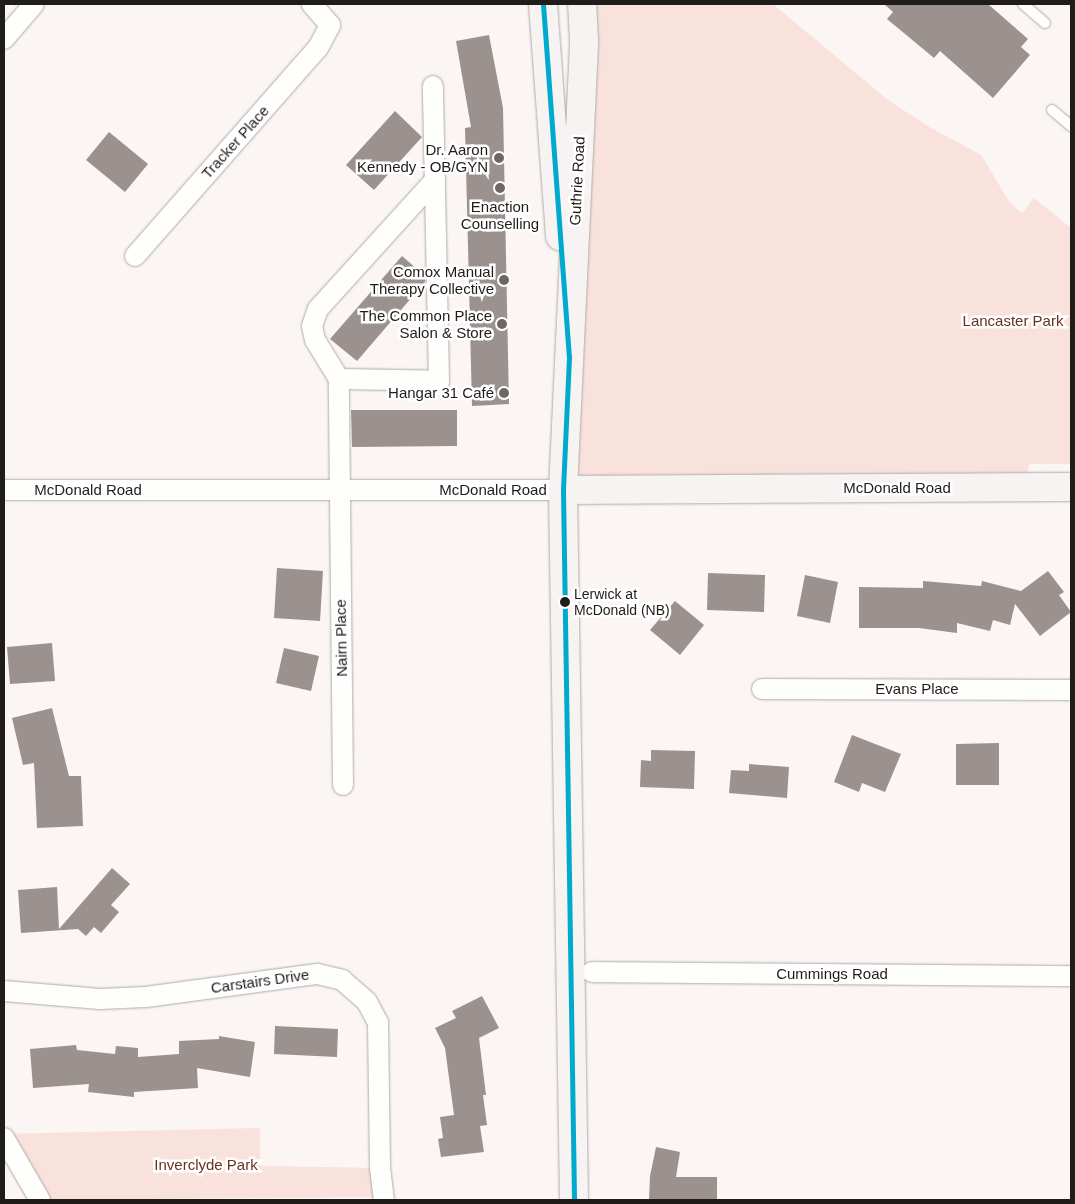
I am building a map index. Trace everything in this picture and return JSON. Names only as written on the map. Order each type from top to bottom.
[{"type":"main road","name":"Guthrie Road","points":[[543,4],[569,358]]},
{"type":"main road","name":"Guthrie Road","points":[[574,1200],[563,490],[584,40],[582,4]]},
{"type":"main road","name":"McDonald Road","points":[[563,490],[1071,487]]},
{"type":"street","points":[[4,39],[34,4]]},
{"type":"street","name":"Tracker Place","points":[[135,256],[318,48],[330,25],[312,4]]},
{"type":"street","points":[[434,86],[439,381],[339,379],[315,340],[312,326],[318,309],[435,180]]},
{"type":"street","name":"Nairn Place","points":[[339,379],[343,784]]},
{"type":"street","name":"McDonald Road","points":[[4,490],[340,492],[563,490]]},
{"type":"street","name":"Evans Place","points":[[762,689],[1071,690]]},
{"type":"street","name":"Cummings Road","points":[[592,972],[1071,976]]},
{"type":"street","name":"Carstairs Drive","points":[[4,991],[100,999],[146,996],[317,974],[342,980],[367,1002],[378,1023],[380,1168],[384,1200]]},
{"type":"street","points":[[4,1138],[40,1200]]},
{"type":"lane","points":[[1023,4],[1044,23]]},
{"type":"lane","points":[[1052,110],[1071,126]]},
{"type":"green space","name":"Lancaster Park","points":[[582,4],[773,4],[888,100],[931,128],[981,155],[1010,203],[1022,213],[1034,198],[1071,228],[1071,464],[1029,464],[1026,487],[563,490]]},
{"type":"green space","name":"Inverclyde Park","points":[[260,1128],[260,1166],[380,1168],[383,1197],[40,1200],[4,1134]]},
{"type":"building","points":[[884,4],[988,4],[1028,39],[1021,47],[1030,55],[993,98],[940,51],[934,58],[887,19],[893,12]]},
{"type":"building","points":[[489,35],[503,108],[509,404],[472,406],[465,128],[471,127],[456,41]]},
{"type":"building","points":[[395,111],[422,137],[374,190],[346,165]]},
{"type":"building","points":[[109,132],[148,164],[125,192],[86,160]]},
{"type":"building","points":[[402,256],[425,276],[425,282],[357,361],[330,339]]},
{"type":"building","points":[[351,410],[457,410],[457,446],[352,447]]},
{"type":"building","points":[[277,568],[323,571],[320,621],[274,618]]},
{"type":"building","points":[[1048,571],[1064,592],[1059,595],[1071,612],[1040,636],[1015,604],[1010,625],[993,620],[990,631],[957,623],[957,633],[919,628],[859,628],[859,587],[923,588],[923,581],[981,586],[982,581],[1021,591]]},
{"type":"building","points":[[708,573],[765,575],[764,612],[707,610]]},
{"type":"building","points":[[805,575],[838,582],[830,623],[797,616]]},
{"type":"building","points":[[675,601],[704,625],[680,655],[650,630]]},
{"type":"building","points":[[52,643],[55,681],[10,684],[7,647]]},
{"type":"building","points":[[284,648],[319,656],[311,691],[276,683]]},
{"type":"building","points":[[52,708],[69,776],[81,776],[83,826],[37,828],[34,763],[23,765],[12,718]]},
{"type":"building","points":[[852,735],[901,754],[885,792],[862,783],[859,792],[834,782]]},
{"type":"building","points":[[999,743],[999,785],[956,785],[956,744]]},
{"type":"building","points":[[651,750],[695,751],[694,789],[640,787],[641,760],[651,761]]},
{"type":"building","points":[[749,764],[789,767],[787,798],[729,793],[731,770],[749,771]]},
{"type":"building","points":[[112,868],[130,884],[111,905],[119,912],[101,933],[94,927],[86,936],[78,929],[21,933],[18,890],[57,887],[59,929]]},
{"type":"building","points":[[482,996],[499,1028],[479,1038],[486,1095],[483,1095],[487,1125],[480,1126],[484,1152],[441,1157],[438,1139],[443,1138],[440,1117],[454,1115],[445,1048],[435,1028],[456,1018],[452,1011]]},
{"type":"building","points":[[275,1026],[338,1029],[337,1057],[274,1054]]},
{"type":"building","points":[[219,1036],[255,1042],[250,1077],[197,1068],[198,1088],[134,1092],[134,1097],[88,1092],[89,1084],[33,1088],[30,1049],[76,1045],[77,1050],[115,1054],[116,1046],[138,1048],[138,1057],[179,1054],[179,1041],[219,1039]]},
{"type":"building","points":[[656,1147],[680,1152],[676,1177],[717,1177],[717,1200],[649,1200],[650,1176]]},
{"type":"transit line","points":[[543,4],[569,357],[563,490],[574,1200]]},
{"type":"place","name":"Dr. Aaron Kennedy - OB/GYN","points":[[499,158]]},
{"type":"place","name":"Enaction Counselling","points":[[500,188]]},
{"type":"place","name":"Comox Manual Therapy Collective","points":[[504,280]]},
{"type":"place","name":"The Common Place Salon & Store","points":[[502,324]]},
{"type":"place","name":"Hangar 31 Café","points":[[504,393]]},
{"type":"place","name":"Lerwick at McDonald (NB)","points":[[565,602]]}]
